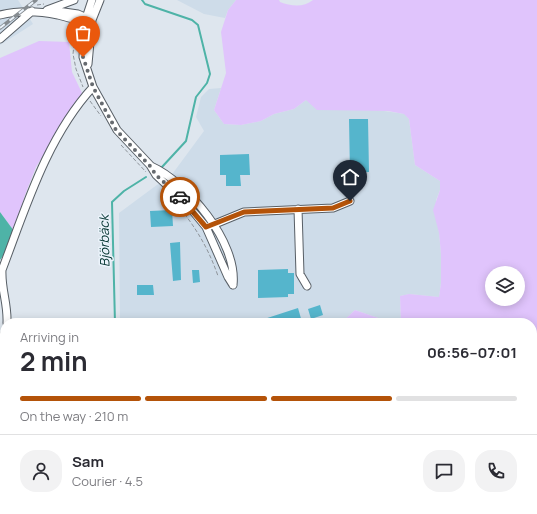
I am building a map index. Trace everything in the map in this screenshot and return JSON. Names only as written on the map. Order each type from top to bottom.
[{"type":"street","points":[[0,39],[35,12],[47,10],[74,0]]},
{"type":"street","points":[[92,0],[88,19],[88,68],[93,87],[116,130],[150,166],[156,175],[187,204],[206,227],[233,285],[234,275],[232,264],[214,224],[194,200],[162,170],[150,166]]},
{"type":"street","points":[[88,19],[100,0]]},
{"type":"street","points":[[47,10],[88,19]]},
{"type":"street","points":[[0,15],[12,12],[35,12],[88,19]]},
{"type":"street","points":[[7,318],[6,303],[1,283],[2,270],[42,166],[81,100],[93,87]]},
{"type":"street","points":[[206,227],[244,212],[333,208],[350,201]]},
{"type":"street","points":[[298,209],[300,274],[307,286]]},
{"type":"shaded area","points":[[0,0],[18,0],[33,24],[0,45]]},
{"type":"shaded area","points":[[177,0],[236,0],[228,10],[225,18],[204,14]]},
{"type":"shaded area","points":[[236,0],[279,0],[280,2],[297,6],[309,3],[313,0],[537,0],[537,318],[401,318],[400,296],[409,294],[439,297],[441,283],[439,233],[433,210],[440,190],[440,181],[415,165],[409,119],[404,114],[388,111],[317,110],[306,100],[294,109],[274,114],[261,121],[241,125],[224,124],[214,110],[226,73],[221,32],[228,10]]},
{"type":"shaded area","points":[[39,41],[69,42],[72,72],[82,93],[36,167],[25,195],[14,231],[0,212],[0,58]]},
{"type":"shaded area","points":[[221,88],[214,110],[224,124],[241,125],[261,121],[274,114],[294,109],[306,100],[405,114],[409,119],[415,165],[440,181],[440,190],[436,200],[441,254],[441,283],[439,297],[410,294],[400,296],[401,318],[378,318],[355,310],[346,318],[120,318],[119,213],[173,173],[204,131],[196,117],[201,97],[209,89]]},
{"type":"shaded area","points":[[0,212],[14,231],[0,260]]},
{"type":"shaded area","points":[[355,310],[378,318],[346,318]]},
{"type":"building","points":[[349,119],[368,119],[369,172],[350,173]]},
{"type":"building","points":[[249,154],[250,175],[240,175],[241,186],[226,186],[226,175],[220,175],[220,155]]},
{"type":"building","points":[[172,210],[173,226],[151,227],[150,211]]},
{"type":"building","points":[[180,242],[181,280],[173,281],[170,243]]},
{"type":"building","points":[[288,269],[288,273],[294,273],[294,294],[288,294],[288,297],[258,298],[258,270]]},
{"type":"building","points":[[192,270],[199,270],[200,282],[193,283]]},
{"type":"building","points":[[137,285],[153,285],[154,295],[137,295]]},
{"type":"building","points":[[320,305],[323,315],[311,318],[308,309]]},
{"type":"building","points":[[298,308],[301,318],[267,318]]},
{"type":"waterway","name":"Björbäck","points":[[142,0],[145,4],[192,20],[198,25],[210,74],[207,83],[196,97],[186,141],[162,167]]},
{"type":"waterway","name":"Björbäck","points":[[115,318],[112,202],[124,191],[146,177]]},
{"type":"railway","points":[[0,28],[36,0]]},
{"type":"way so far","points":[[83,57],[88,68],[93,87],[116,130],[150,166],[156,175],[180,197]]},
{"type":"route","points":[[180,197],[206,227],[244,212],[260,210],[333,208],[350,201]]}]
